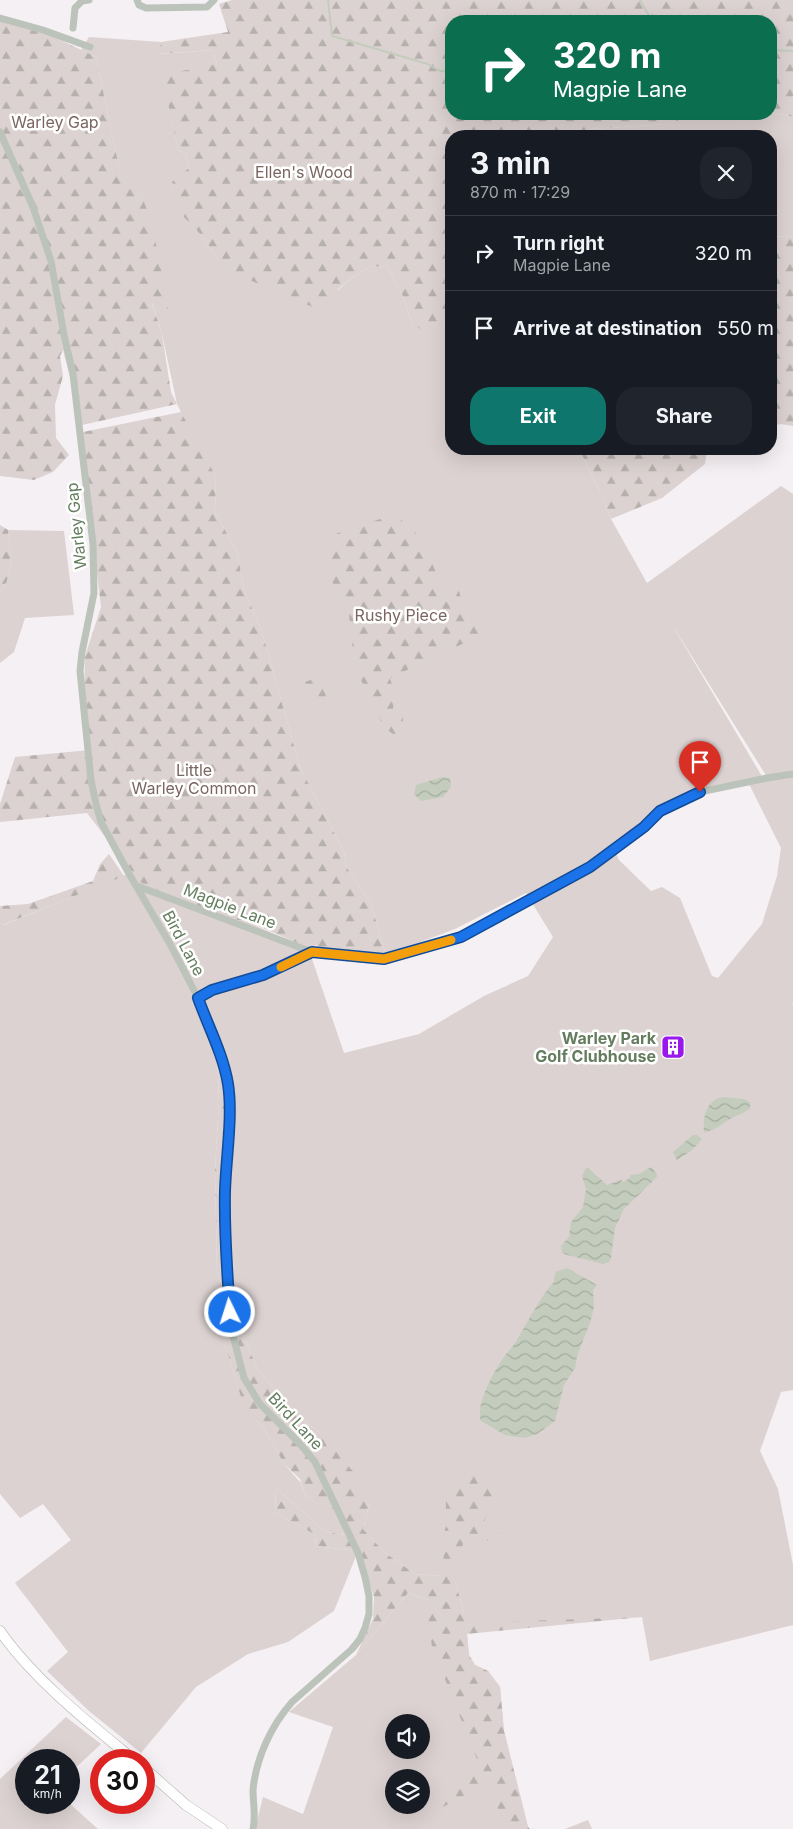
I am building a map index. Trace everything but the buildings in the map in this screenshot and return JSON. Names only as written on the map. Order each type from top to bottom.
[{"type":"main road","points":[[0,1631],[18,1654],[41,1678],[121,1749]]},
{"type":"main road","points":[[155,1778],[186,1805],[219,1828]]},
{"type":"street","points":[[73,28],[74,8],[82,1],[90,0]]},
{"type":"street","points":[[137,0],[139,5],[146,8],[207,7],[214,0]]},
{"type":"street","points":[[0,18],[43,30],[90,47]]},
{"type":"street","name":"Warley Gap","points":[[0,132],[36,215],[51,261],[73,374],[94,544],[94,593],[80,671],[91,780],[101,822],[137,886]]},
{"type":"street","name":"Magpie Lane","points":[[137,886],[312,952],[384,959],[461,937],[590,867],[644,827],[660,811],[700,792],[793,774]]},
{"type":"street","name":"Bird Lane","points":[[137,886],[198,998],[224,1066],[228,1085],[230,1112],[225,1194],[226,1253],[232,1332],[244,1378],[260,1404],[300,1444],[322,1474],[358,1553],[366,1577],[369,1596],[369,1614],[366,1628],[360,1639],[352,1649],[292,1702],[284,1711],[268,1737],[254,1783],[253,1829]]},
{"type":"street","points":[[198,998],[212,990],[263,975],[312,952]]},
{"type":"green space","name":"Ellen's Wood","points":[[232,0],[793,0],[793,117],[777,113],[777,15],[445,15],[445,120],[679,120],[669,124],[591,130],[445,130],[445,323],[423,331],[412,323],[402,294],[387,266],[370,267],[353,277],[315,308],[233,273],[217,258],[202,236],[183,216],[172,182],[189,168],[186,154],[178,150],[162,75],[217,64],[213,50],[159,54],[161,42],[228,32],[219,4]]},
{"type":"green space","name":"Warley Gap","points":[[0,18],[48,34],[96,57],[121,177],[142,196],[152,225],[162,273],[153,286],[165,295],[170,316],[152,303],[162,334],[171,392],[177,404],[82,425],[63,350],[60,356],[63,376],[55,405],[56,438],[69,455],[53,472],[34,480],[0,476]]},
{"type":"green space","points":[[89,37],[161,42],[160,54],[213,50],[217,64],[171,116],[178,150],[186,154],[189,168],[172,183],[183,215],[202,236],[217,258],[338,290],[353,277],[370,267],[387,266],[402,294],[412,323],[442,325],[445,323],[445,455],[582,455],[611,519],[647,583],[781,486],[793,494],[793,1003],[791,1003],[793,1004],[793,1390],[781,1392],[760,1451],[778,1489],[793,1565],[793,1625],[650,1661],[642,1617],[466,1624],[455,1582],[441,1576],[415,1574],[384,1552],[363,1529],[369,1505],[320,1433],[291,1411],[257,1368],[240,1328],[217,1047],[219,1101],[215,1170],[217,1272],[224,1290],[225,1345],[245,1409],[264,1428],[284,1464],[301,1483],[305,1495],[361,1537],[326,1532],[276,1488],[275,1513],[316,1535],[315,1546],[358,1551],[334,1611],[288,1642],[248,1654],[196,1687],[144,1749],[136,1749],[89,1711],[47,1671],[68,1652],[15,1583],[71,1540],[43,1504],[20,1518],[0,1494],[0,923],[4,925],[132,872],[244,920],[312,952],[311,956],[344,1053],[419,1034],[484,996],[528,976],[553,937],[526,893],[455,929],[386,955],[371,904],[347,868],[344,852],[300,767],[262,632],[244,589],[237,552],[215,512],[216,477],[198,447],[177,404],[162,334],[152,302],[169,315],[153,286],[142,196],[121,178],[96,57],[81,50]],"holes":[[[671,623],[767,777],[763,778]],[[748,782],[781,848],[777,876],[762,924],[718,978],[712,976],[680,898],[662,887],[651,891],[619,860],[614,849],[660,811],[700,792]]]},
{"type":"green space","points":[[777,113],[793,117],[793,237],[777,236],[777,130],[590,129],[669,124],[677,120],[777,120]]},
{"type":"green space","points":[[777,236],[793,237],[793,426],[777,425]]},
{"type":"green space","name":"Little Warley Common","points":[[181,412],[216,477],[215,512],[237,552],[244,589],[262,632],[300,767],[344,852],[347,868],[371,904],[386,955],[361,957],[338,950],[326,951],[316,945],[309,948],[244,920],[234,920],[186,905],[140,882],[87,813],[0,822],[0,804],[15,757],[90,750],[84,694],[85,656],[101,607],[88,498],[83,432]]},
{"type":"green space","points":[[582,455],[706,455],[705,464],[662,498],[611,519]]},
{"type":"green space","name":"Rushy Piece","points":[[395,514],[421,538],[441,584],[457,584],[464,609],[490,631],[390,678],[394,692],[393,711],[403,717],[402,742],[382,725],[377,708],[355,670],[349,614],[338,599],[329,572],[329,536]]},
{"type":"green space","points":[[0,525],[8,530],[10,571],[5,586],[0,591]]},
{"type":"green space","points":[[8,530],[64,531],[74,615],[25,618],[14,652],[0,663],[0,591],[8,579],[10,571]]},
{"type":"green space","points":[[318,677],[329,703],[308,691],[305,682]]},
{"type":"green space","points":[[109,854],[124,876],[3,925],[0,923],[0,906],[28,904],[93,881],[100,864]]},
{"type":"green space","points":[[217,1044],[236,1101],[228,1167],[240,1328],[257,1368],[291,1411],[320,1433],[356,1475],[369,1505],[363,1529],[384,1552],[415,1574],[441,1576],[445,1548],[457,1539],[457,1530],[445,1531],[446,1502],[452,1474],[474,1474],[486,1485],[494,1499],[481,1532],[501,1534],[503,1542],[469,1538],[463,1544],[457,1562],[455,1582],[466,1623],[642,1617],[467,1634],[469,1655],[475,1665],[488,1671],[500,1687],[504,1731],[530,1829],[503,1829],[491,1781],[441,1808],[435,1798],[454,1780],[478,1762],[445,1679],[445,1662],[433,1655],[427,1608],[431,1601],[408,1593],[356,1655],[373,1619],[374,1597],[358,1551],[315,1546],[316,1535],[275,1513],[276,1488],[326,1532],[356,1535],[305,1495],[300,1479],[284,1464],[264,1428],[245,1410],[225,1345],[224,1290],[217,1272],[215,1170],[219,1101]]},
{"type":"green space","points":[[408,1593],[431,1601],[467,1634],[469,1655],[475,1665],[488,1671],[500,1687],[504,1731],[530,1829],[255,1829],[263,1797],[303,1814],[333,1727],[289,1712],[356,1655]]},
{"type":"green space","points":[[66,1717],[101,1744],[96,1749],[90,1749],[90,1754],[80,1764],[80,1749],[32,1749]]},
{"type":"green space","points":[[15,1765],[15,1814],[80,1813],[98,1829],[0,1829],[0,1779]]},
{"type":"green space","points":[[588,1820],[592,1829],[565,1829]]},
{"type":"water","points":[[442,777],[450,778],[451,787],[443,797],[421,801],[414,794],[416,785]]},
{"type":"water","points":[[722,1097],[744,1099],[750,1102],[750,1108],[715,1128],[704,1132],[706,1111],[712,1102]]},
{"type":"water","points":[[693,1135],[697,1135],[702,1139],[691,1151],[677,1160],[673,1152]]},
{"type":"water","points":[[651,1167],[657,1174],[657,1177],[624,1209],[615,1228],[609,1262],[603,1264],[562,1252],[561,1246],[569,1237],[571,1222],[583,1207],[586,1189],[582,1176],[586,1168],[607,1185],[621,1180],[623,1182],[630,1178],[630,1175],[639,1174]]},
{"type":"water","points":[[567,1268],[597,1285],[593,1290],[594,1307],[590,1323],[577,1356],[575,1368],[564,1385],[555,1421],[537,1434],[524,1438],[505,1435],[481,1421],[480,1407],[486,1390],[498,1366],[516,1341],[544,1294],[554,1282],[556,1272]]},
{"type":"waterway","points":[[328,0],[332,36],[428,64],[440,71],[445,71]]},
{"type":"waterway","points":[[640,0],[649,15]]},
{"type":"waterway","points":[[777,50],[793,51]]},
{"type":"slow traffic","points":[[281,967],[312,952],[384,959],[451,940]]},
{"type":"place","name":"Warley Park Golf Clubhouse","points":[[673,1047]]},
{"type":"route","points":[[230,1312],[225,1229],[227,1147],[230,1112],[228,1085],[224,1066],[198,998],[212,990],[263,975],[312,952],[384,959],[461,937],[524,905],[590,867],[644,827],[660,811],[700,792]]}]
